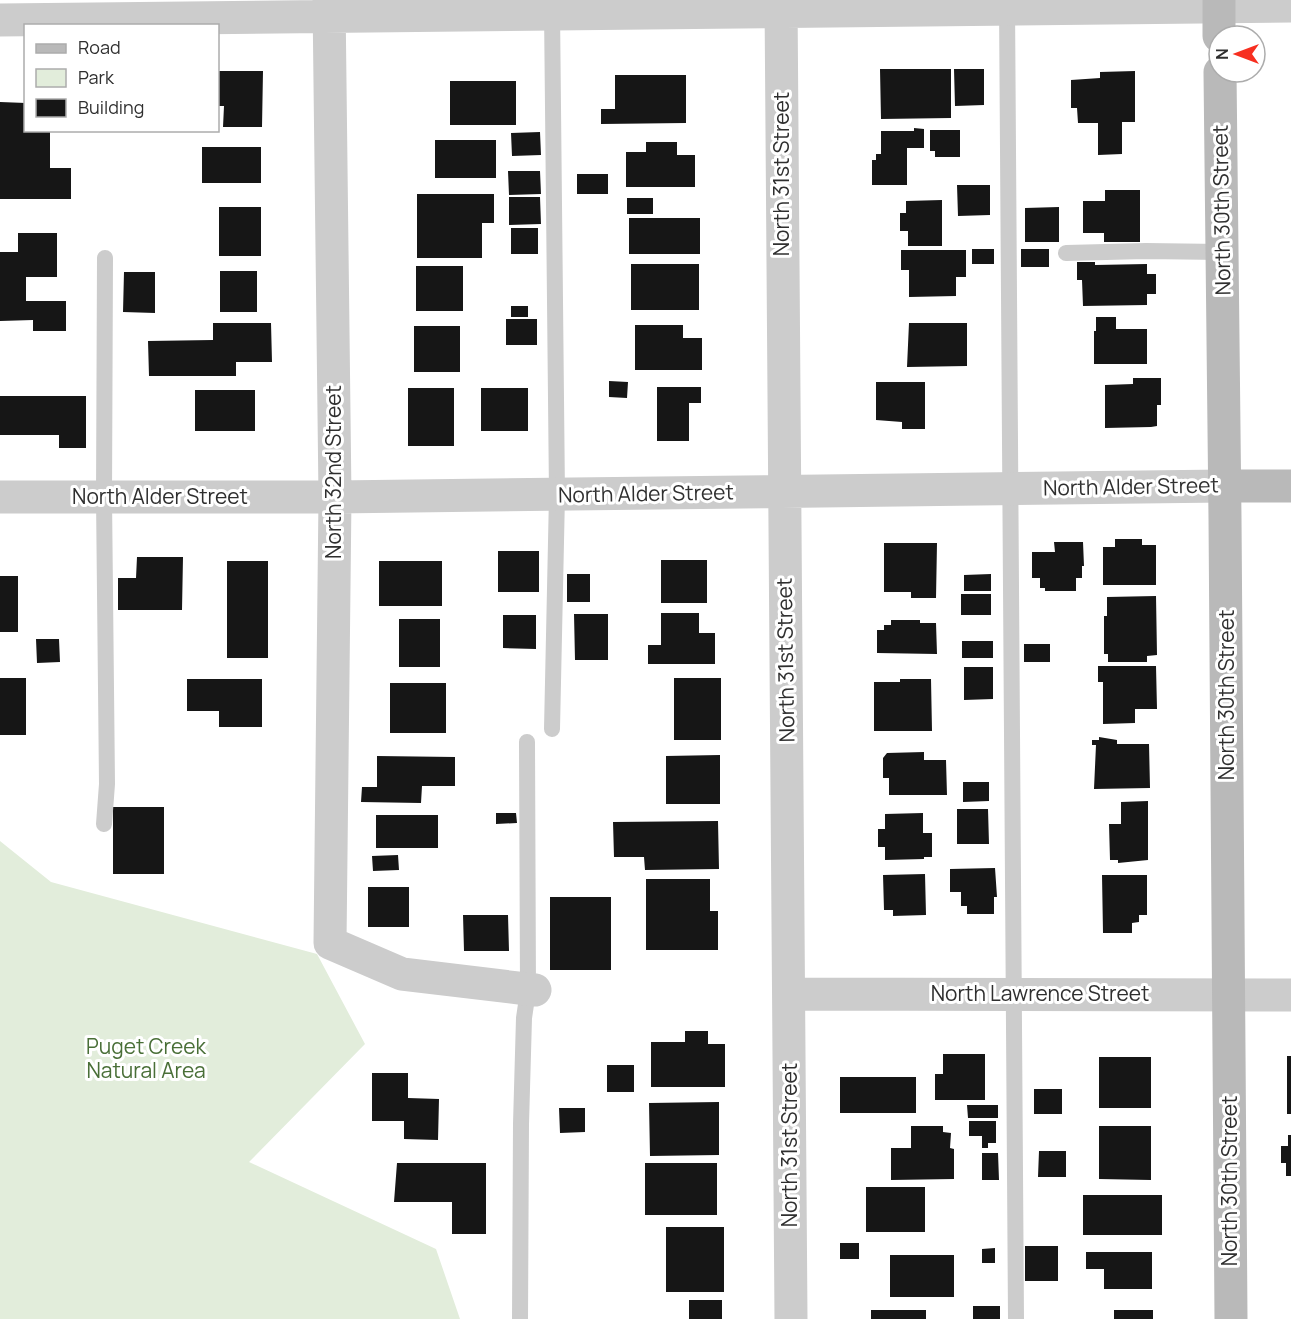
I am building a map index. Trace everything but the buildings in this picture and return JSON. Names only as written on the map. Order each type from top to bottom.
[{"type":"main road","name":"North 30th Street","points":[[1220,84],[1231,1319]]},
{"type":"main road","name":"North Alder Street","points":[[1225,486],[1291,486]]},
{"type":"street","points":[[0,20],[102,9],[1007,4],[1219,14],[1291,6]]},
{"type":"street","name":"North 31st Street","points":[[781,6],[791,1319]]},
{"type":"street","name":"North 32nd Street","points":[[329,8],[335,497],[330,943],[402,974],[531,990]]},
{"type":"street","name":"North Alder Street","points":[[0,497],[784,493],[1225,486]]},
{"type":"street","name":"North Lawrence Street","points":[[789,994],[1291,995]]},
{"type":"lane","points":[[1007,4],[1016,1319]]},
{"type":"lane","points":[[552,7],[557,495],[552,729]]},
{"type":"lane","points":[[1066,253],[1222,252]]},
{"type":"lane","points":[[104,824],[107,784],[104,497],[105,258]]},
{"type":"lane","points":[[520,1319],[521,1124],[525,1018],[531,990],[527,742]]},
{"type":"green space","name":"Puget Creek Natural Area","points":[[0,841],[51,882],[317,954],[365,1044],[249,1162],[436,1249],[460,1319],[0,1319]]}]
